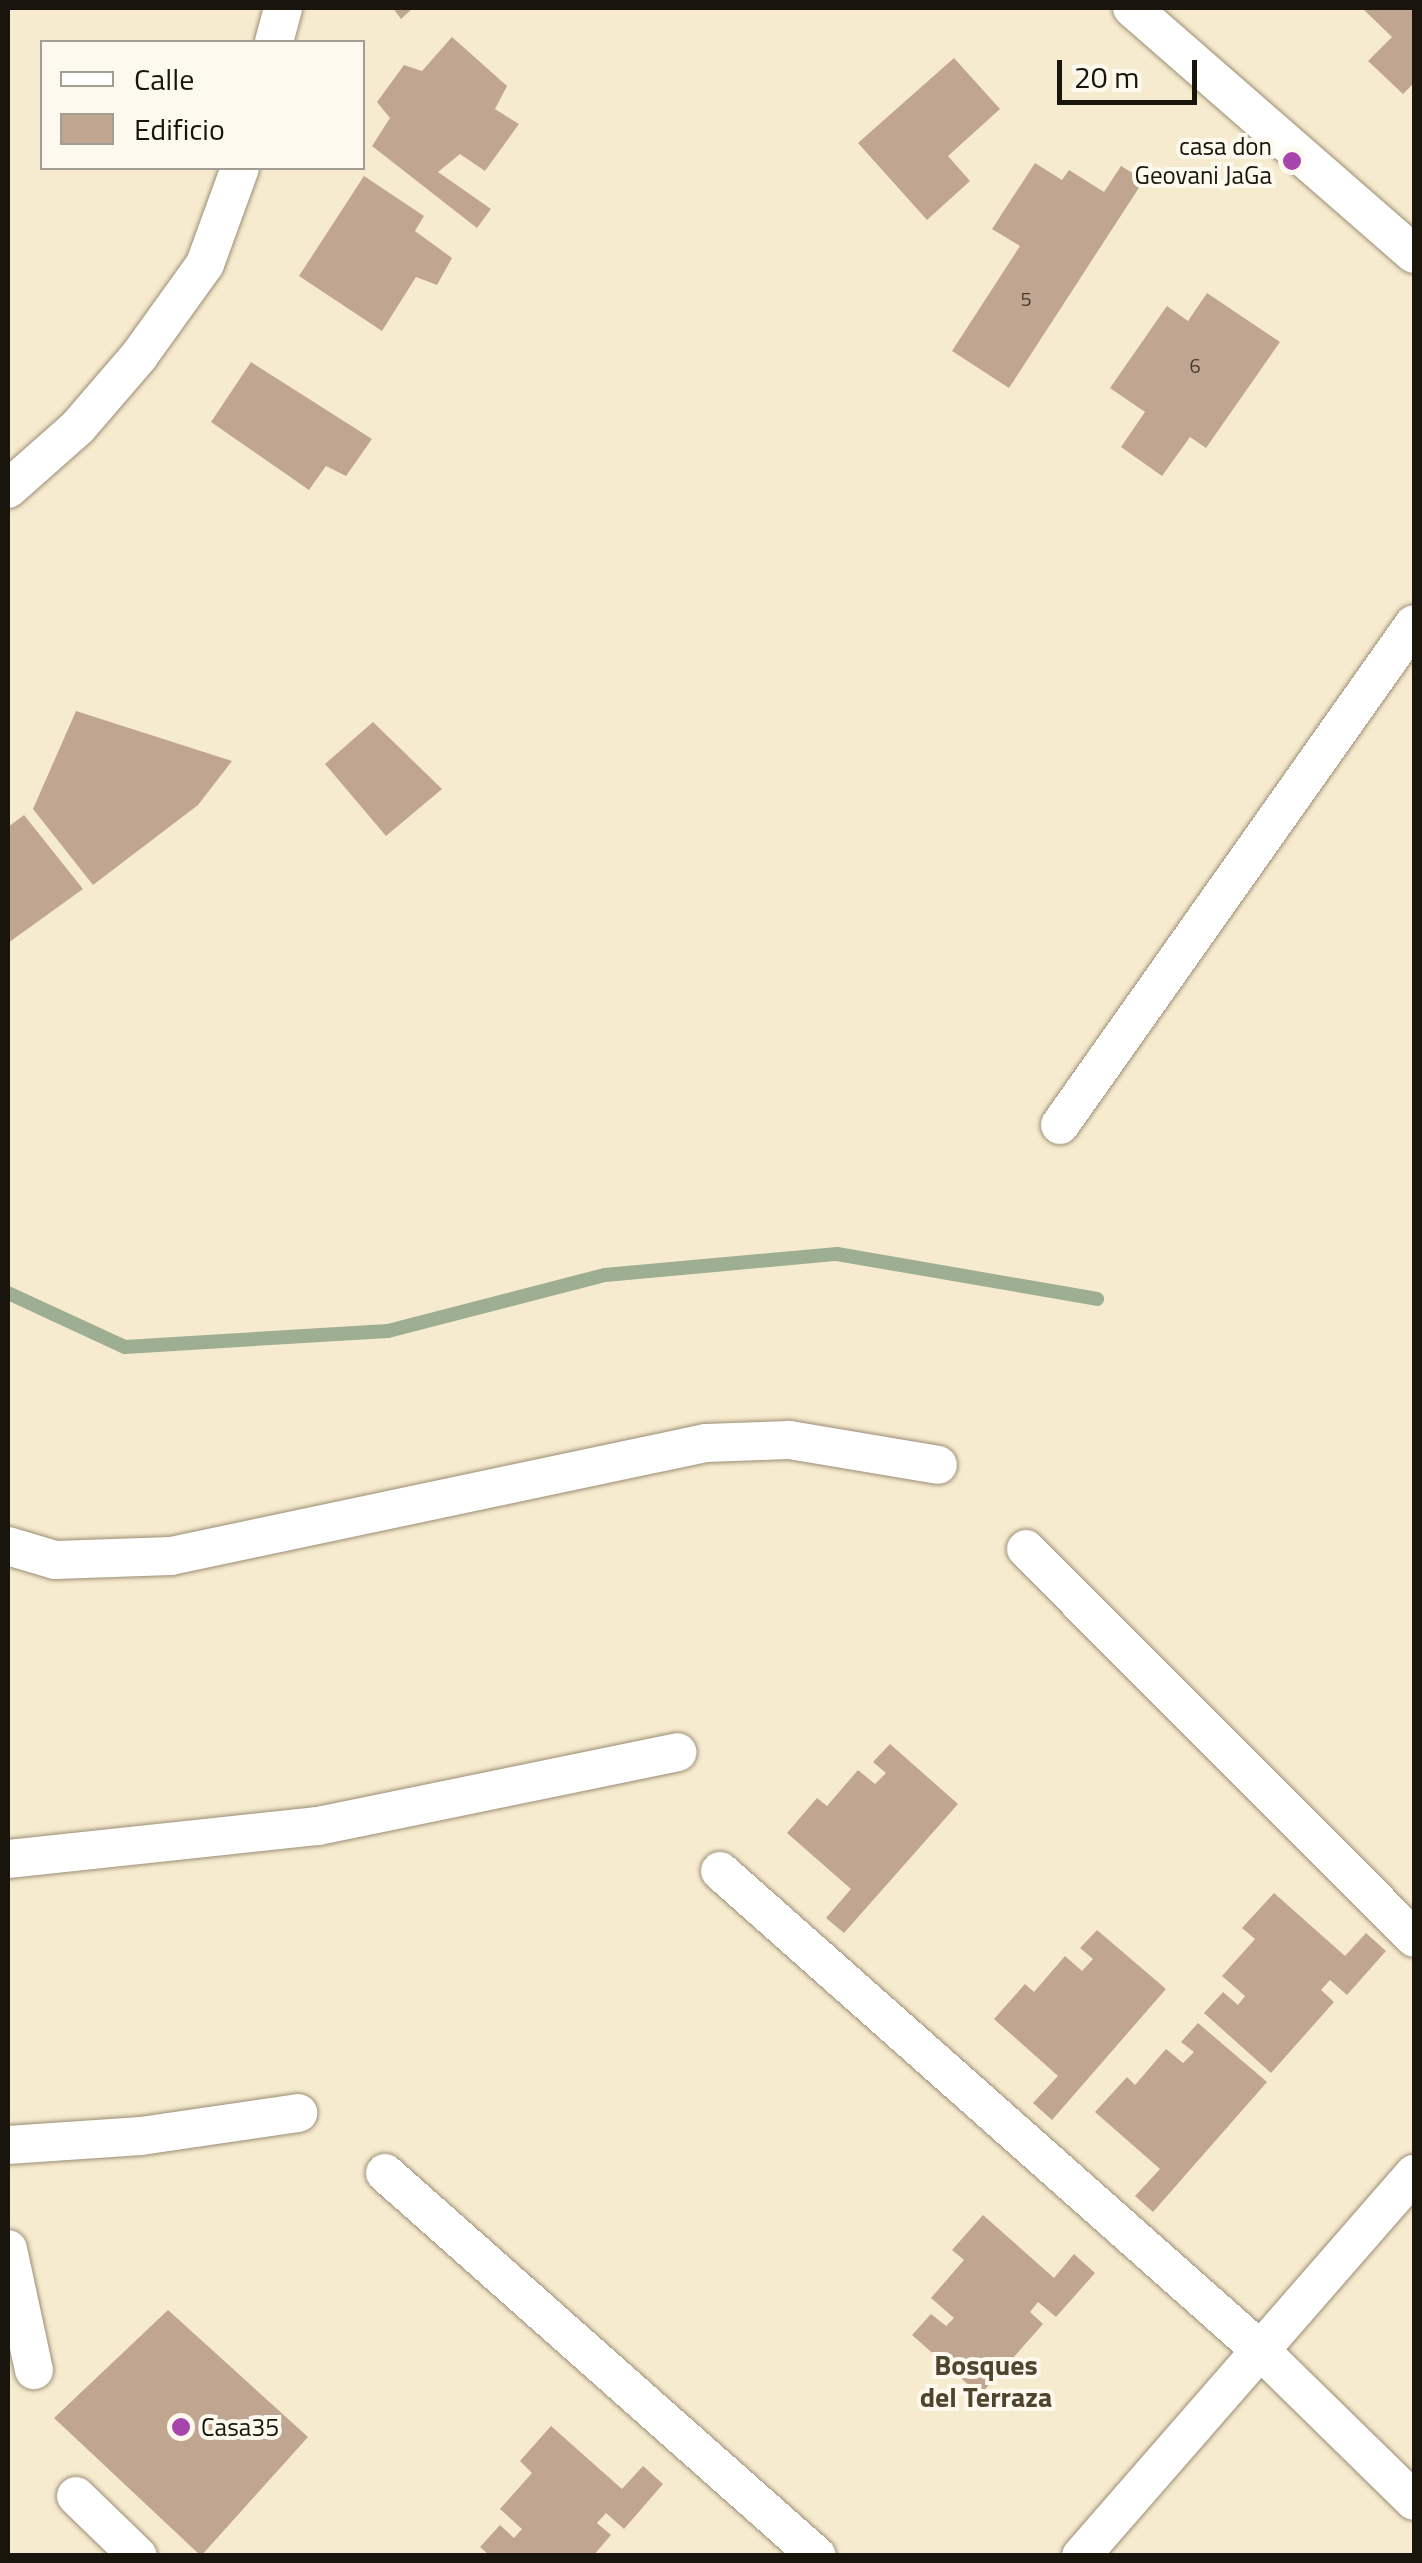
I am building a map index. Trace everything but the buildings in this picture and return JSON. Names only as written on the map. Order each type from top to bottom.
[{"type":"street","points":[[275,40],[283,8]]},
{"type":"street","points":[[1132,8],[1414,254]]},
{"type":"street","points":[[8,490],[78,427],[139,356],[205,264],[239,170]]},
{"type":"street","points":[[1060,1126],[1414,624]]},
{"type":"street","points":[[8,1546],[55,1560],[170,1556],[706,1443],[789,1440],[938,1465]]},
{"type":"street","points":[[1026,1549],[1414,1938]]},
{"type":"street","points":[[8,1859],[318,1826],[677,1752]]},
{"type":"street","points":[[720,1871],[1260,2348],[1414,2501]]},
{"type":"street","points":[[8,2145],[141,2136],[298,2113]]},
{"type":"street","points":[[385,2172],[818,2556]]},
{"type":"street","points":[[1081,2556],[1414,2174]]},
{"type":"street","points":[[8,2249],[34,2370]]},
{"type":"street","points":[[76,2496],[138,2556]]},
{"type":"waterway","points":[[8,1293],[125,1347],[388,1331],[605,1275],[837,1254],[1097,1299]]},
{"type":"place","name":"casa don Geovani JaGa","points":[[1292,161]]},
{"type":"place","name":"Casa35","points":[[181,2427]]},
{"type":"district","name":"Bosques del Terraza","points":[[986,2381]]}]
